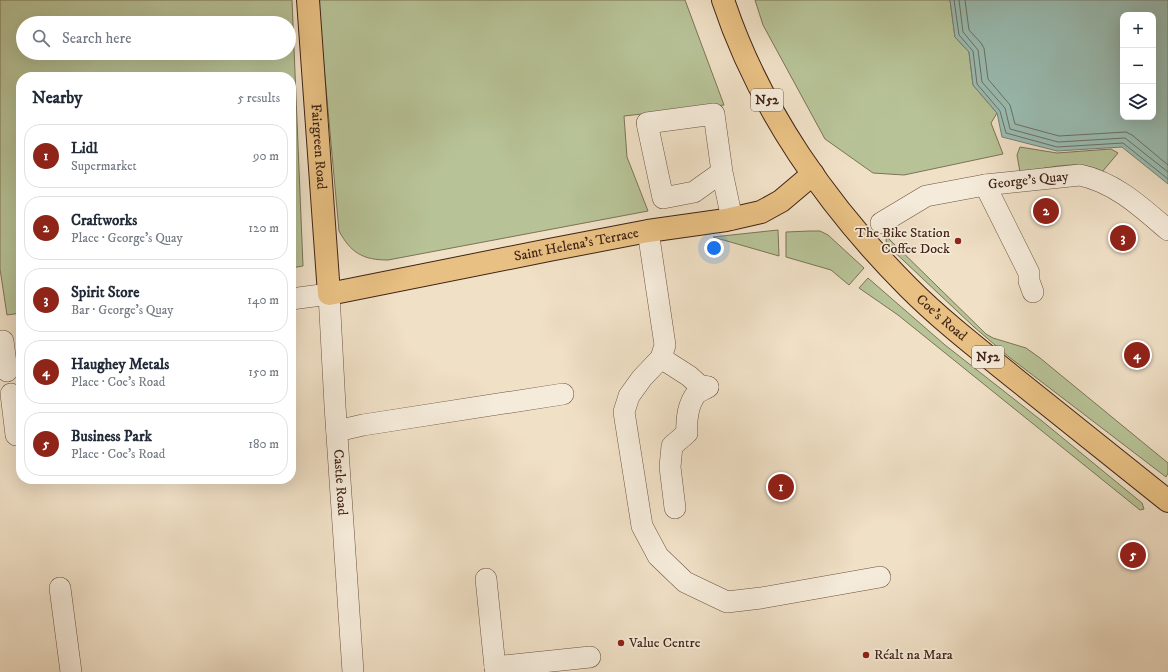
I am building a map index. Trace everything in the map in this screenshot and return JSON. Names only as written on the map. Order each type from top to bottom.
[{"type":"main road","name":"Fairgreen Road","points":[[308,0],[329,294]]},
{"type":"main road","name":"N52","points":[[723,0],[761,90],[785,133],[813,174]]},
{"type":"main road","name":"Saint Helena's Terrace","points":[[329,294],[648,231],[732,219],[761,212],[781,201],[813,174]]},
{"type":"main road","name":"Coe's Road","points":[[813,174],[864,241],[910,288],[967,340],[1168,501]]},
{"type":"street","points":[[722,172],[694,192],[664,198],[647,123],[714,114],[722,172],[732,219]]},
{"type":"street","name":"George's Quay","points":[[881,224],[926,196],[985,185],[1080,175],[1094,178],[1129,196],[1168,230]]},
{"type":"street","points":[[985,185],[1030,273],[1029,281],[1033,292]]},
{"type":"street","points":[[648,231],[665,345],[661,358],[642,378],[629,396],[624,412],[642,526],[658,556],[685,582],[728,602],[761,598],[880,577]]},
{"type":"street","points":[[296,298],[329,294]]},
{"type":"street","name":"Castle Road","points":[[329,294],[353,672]]},
{"type":"street","points":[[7,371],[8,340]]},
{"type":"street","points":[[661,358],[689,376],[699,385],[708,387],[698,393],[693,401],[688,416],[687,433],[672,446],[670,467],[675,508]]},
{"type":"street","points":[[11,394],[16,435]]},
{"type":"street","points":[[337,431],[563,394]]},
{"type":"street","points":[[486,579],[495,670],[590,658]]},
{"type":"street","points":[[60,588],[71,672]]},
{"type":"green space","points":[[0,0],[292,0],[293,16],[16,16],[16,60],[294,60],[295,72],[16,72],[16,314],[7,315],[0,269]]},
{"type":"green space","points":[[318,0],[685,0],[724,105],[624,116],[627,157],[648,211],[388,260],[371,259],[353,250],[339,231]]},
{"type":"green space","points":[[755,0],[950,0],[955,37],[969,52],[973,85],[997,113],[991,123],[1003,154],[904,175],[873,173],[825,139],[763,25]]},
{"type":"green space","points":[[296,97],[303,266],[296,267]]},
{"type":"green space","points":[[1020,147],[1057,153],[1111,149],[1118,153],[1102,172],[1093,168],[1073,165],[1020,172],[1017,155]]},
{"type":"green space","points":[[778,230],[779,256],[713,237]]},
{"type":"green space","points":[[820,231],[828,235],[864,268],[849,285],[831,270],[786,257],[786,232]]},
{"type":"green space","points":[[887,237],[986,334],[993,338],[1026,348],[1168,463],[1168,473],[1166,477],[1009,357],[974,327],[887,245]]},
{"type":"green space","points":[[868,278],[945,345],[1042,421],[1142,503],[1144,509],[1140,510],[898,315],[859,288]]},
{"type":"water","points":[[950,0],[1168,0],[1168,184],[1122,147],[1057,151],[1002,137],[997,113],[973,85],[969,52],[955,37]]},
{"type":"place","name":"Craftworks","points":[[1046,211]]},
{"type":"place","name":"Spirit Store","points":[[1123,238]]},
{"type":"place","name":"The Bike Station Coffee Dock","points":[[958,241]]},
{"type":"place","name":"Haughey Metals","points":[[1137,355]]},
{"type":"place","name":"Lidl","points":[[781,487]]},
{"type":"place","name":"Business Park","points":[[1133,555]]},
{"type":"place","name":"Value Centre","points":[[621,643]]},
{"type":"place","name":"Réalt na Mara","points":[[866,655]]}]
